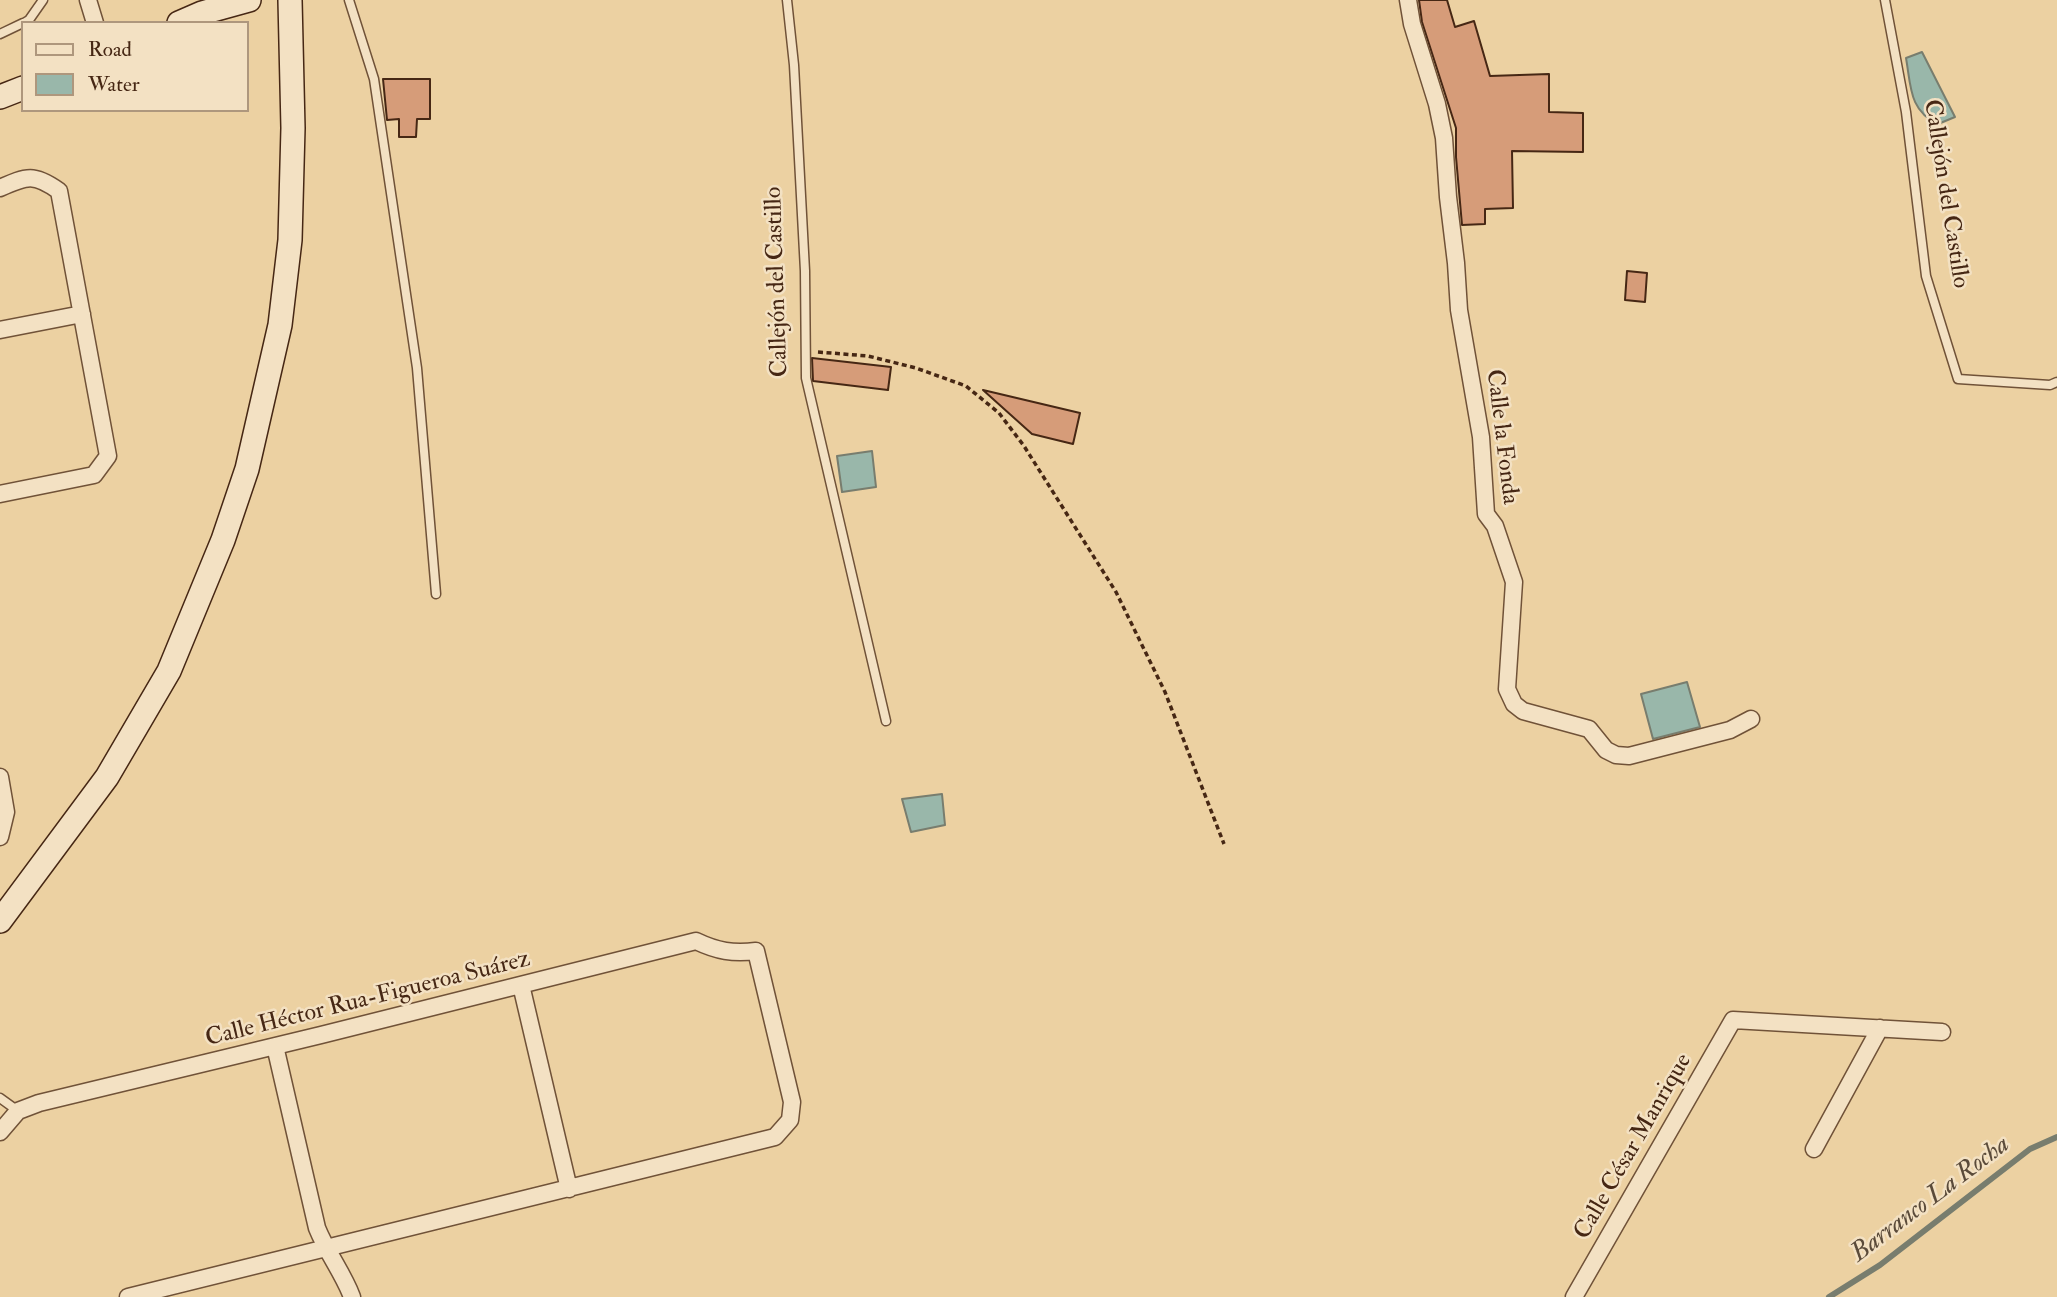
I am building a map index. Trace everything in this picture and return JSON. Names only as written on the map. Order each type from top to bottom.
[{"type":"main road","points":[[184,21],[248,0]]},
{"type":"main road","points":[[0,921],[107,777],[169,671],[223,540],[239,493],[250,457],[280,325],[290,240],[293,128],[290,0]]},
{"type":"main road","points":[[0,97],[21,89]]},
{"type":"street","points":[[88,0],[94,21]]},
{"type":"street","name":"Calle la Fonda","points":[[1408,0],[1412,24],[1437,104],[1444,138],[1459,310],[1465,332],[1481,437],[1486,514],[1495,526],[1514,582],[1507,689],[1514,704],[1523,711],[1589,729],[1606,750],[1616,755],[1629,756],[1730,730],[1751,719]]},
{"type":"street","points":[[0,188],[23,179],[42,179],[59,191],[108,456],[94,475],[0,494]]},
{"type":"street","points":[[0,330],[82,314]]},
{"type":"street","points":[[0,778],[6,812],[0,836]]},
{"type":"street","name":"Calle Héctor Rua-Figueroa Suárez","points":[[0,1132],[18,1111],[40,1102],[696,941],[714,949],[735,953],[756,951],[792,1102],[790,1120],[775,1137],[569,1189]]},
{"type":"street","points":[[128,1297],[569,1189],[521,985]]},
{"type":"street","name":"Calle César Manrique","points":[[1574,1297],[1733,1020],[1880,1028]]},
{"type":"street","points":[[1814,1149],[1880,1028],[1942,1032]]},
{"type":"street","points":[[275,1046],[317,1228],[326,1249],[345,1278],[352,1297]]},
{"type":"lane","points":[[28,21],[43,0]]},
{"type":"lane","points":[[349,0],[374,79],[415,354],[436,594]]},
{"type":"lane","name":"Callejón del Castillo","points":[[787,0],[794,65],[804,258],[806,378],[886,721]]},
{"type":"lane","name":"Callejón del Castillo","points":[[1885,0],[1906,112],[1926,276],[1958,379],[2050,385],[2057,382]]},
{"type":"lane","points":[[0,34],[21,24]]},
{"type":"lane","points":[[0,1098],[18,1111]]},
{"type":"path","points":[[805,352],[868,356],[916,368],[966,386],[999,413],[1024,446],[1116,592],[1165,692],[1224,844]]},
{"type":"water","points":[[1922,52],[1955,117],[1938,124],[1921,112],[1911,88],[1906,58]]},
{"type":"water","points":[[872,451],[876,487],[842,492],[837,456]]},
{"type":"water","points":[[1687,682],[1700,727],[1653,739],[1641,694]]},
{"type":"water","points":[[942,794],[945,825],[911,832],[902,799]]},
{"type":"building","points":[[1419,0],[1447,0],[1455,27],[1474,21],[1490,76],[1549,74],[1549,112],[1583,113],[1583,152],[1512,151],[1513,208],[1485,209],[1485,224],[1462,225],[1456,128],[1422,22]]},
{"type":"building","points":[[383,79],[430,79],[430,119],[417,119],[416,137],[399,137],[399,119],[387,120]]},
{"type":"building","points":[[1627,271],[1647,273],[1645,302],[1625,300]]},
{"type":"building","points":[[812,358],[891,367],[888,390],[813,381]]},
{"type":"building","points":[[983,390],[1080,413],[1073,444],[1032,434]]},
{"type":"waterway","name":"Barranco La Rocha","points":[[1829,1297],[1880,1265],[2030,1149],[2057,1137]]}]
